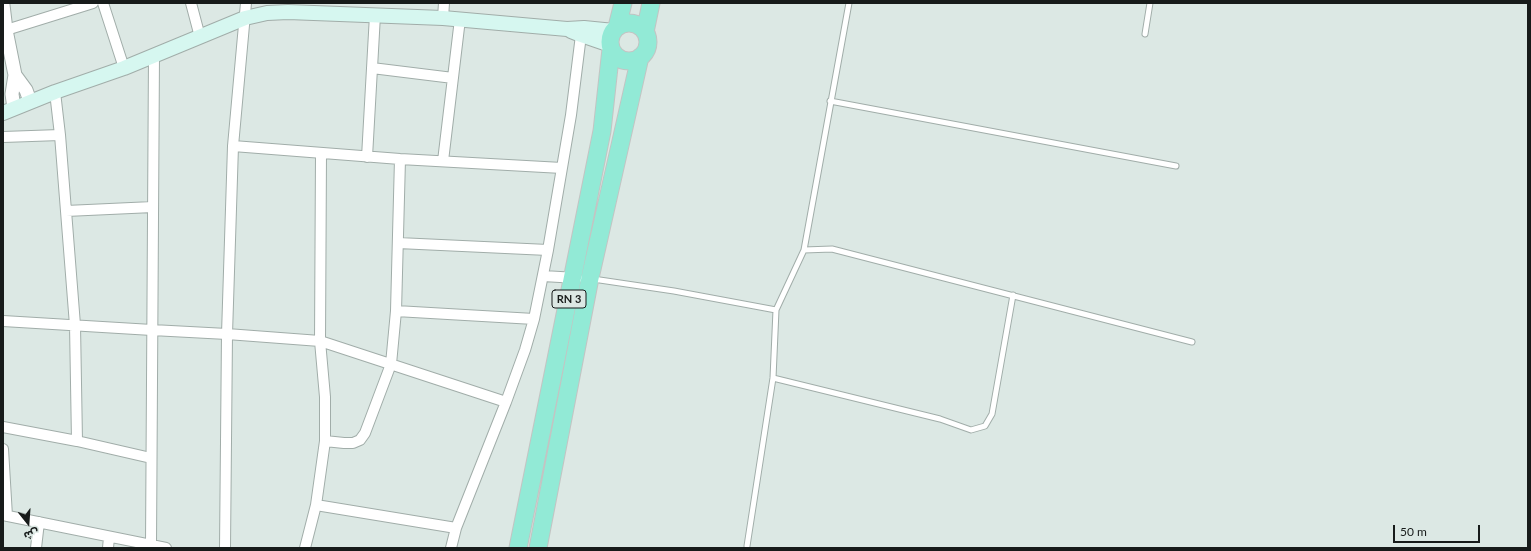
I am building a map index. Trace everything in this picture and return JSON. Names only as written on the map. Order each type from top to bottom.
[{"type":"highway","name":"RN 3","points":[[518,548],[602,131],[613,38],[622,3]]},
{"type":"highway","points":[[645,32],[651,3]]},
{"type":"highway","points":[[629,23],[641,27],[645,32],[647,37],[647,48],[640,57],[635,60],[623,60],[614,54],[613,38],[629,23]]},
{"type":"highway","name":"RN 3","points":[[538,548],[590,278],[640,57]]},
{"type":"main road","points":[[9,110],[30,101],[124,68],[245,18],[268,13],[288,12],[460,19],[567,29],[584,28],[613,38]]},
{"type":"main road","points":[[567,29],[581,35],[613,38]]},
{"type":"street","points":[[4,31],[93,3]]},
{"type":"street","points":[[103,3],[124,68]]},
{"type":"street","points":[[191,3],[200,37]]},
{"type":"street","points":[[225,548],[227,334],[233,146],[246,3]]},
{"type":"street","points":[[443,18],[444,3]]},
{"type":"street","points":[[3,5],[4,31],[15,75],[26,90],[30,101]]},
{"type":"street","points":[[367,157],[375,15]]},
{"type":"street","points":[[443,162],[460,19]]},
{"type":"street","points":[[451,548],[456,528],[506,402],[525,350],[534,319],[548,250],[571,115],[581,35]]},
{"type":"street","points":[[151,545],[154,55]]},
{"type":"street","points":[[372,68],[453,78]]},
{"type":"street","points":[[9,110],[15,75]]},
{"type":"street","points":[[55,92],[76,325],[77,441]]},
{"type":"street","points":[[3,137],[60,135]]},
{"type":"street","points":[[233,146],[321,154],[562,168]]},
{"type":"street","points":[[305,548],[316,505],[325,441],[320,341],[321,154]]},
{"type":"street","points":[[325,441],[353,443],[360,440],[365,433],[391,364],[396,311],[400,159]]},
{"type":"street","points":[[66,211],[153,207]]},
{"type":"street","points":[[398,243],[548,250]]},
{"type":"street","points":[[543,276],[590,278]]},
{"type":"street","points":[[396,311],[534,319]]},
{"type":"street","points":[[3,321],[320,341],[506,402]]},
{"type":"street","points":[[3,427],[77,441],[151,458]]},
{"type":"street","points":[[3,449],[5,516],[166,548]]},
{"type":"street","points":[[316,505],[456,528]]},
{"type":"street","points":[[36,548],[39,522]]},
{"type":"street","points":[[108,548],[110,537]]},
{"type":"lane","points":[[747,546],[773,378],[776,310],[804,250],[830,100],[849,3]]},
{"type":"lane","points":[[1145,34],[1150,3]]},
{"type":"lane","points":[[830,100],[1176,166]]},
{"type":"lane","points":[[804,250],[832,249],[1192,342]]},
{"type":"lane","points":[[590,278],[674,291],[776,310]]},
{"type":"lane","points":[[773,378],[940,419],[971,430],[985,426],[992,414],[1013,295]]}]
